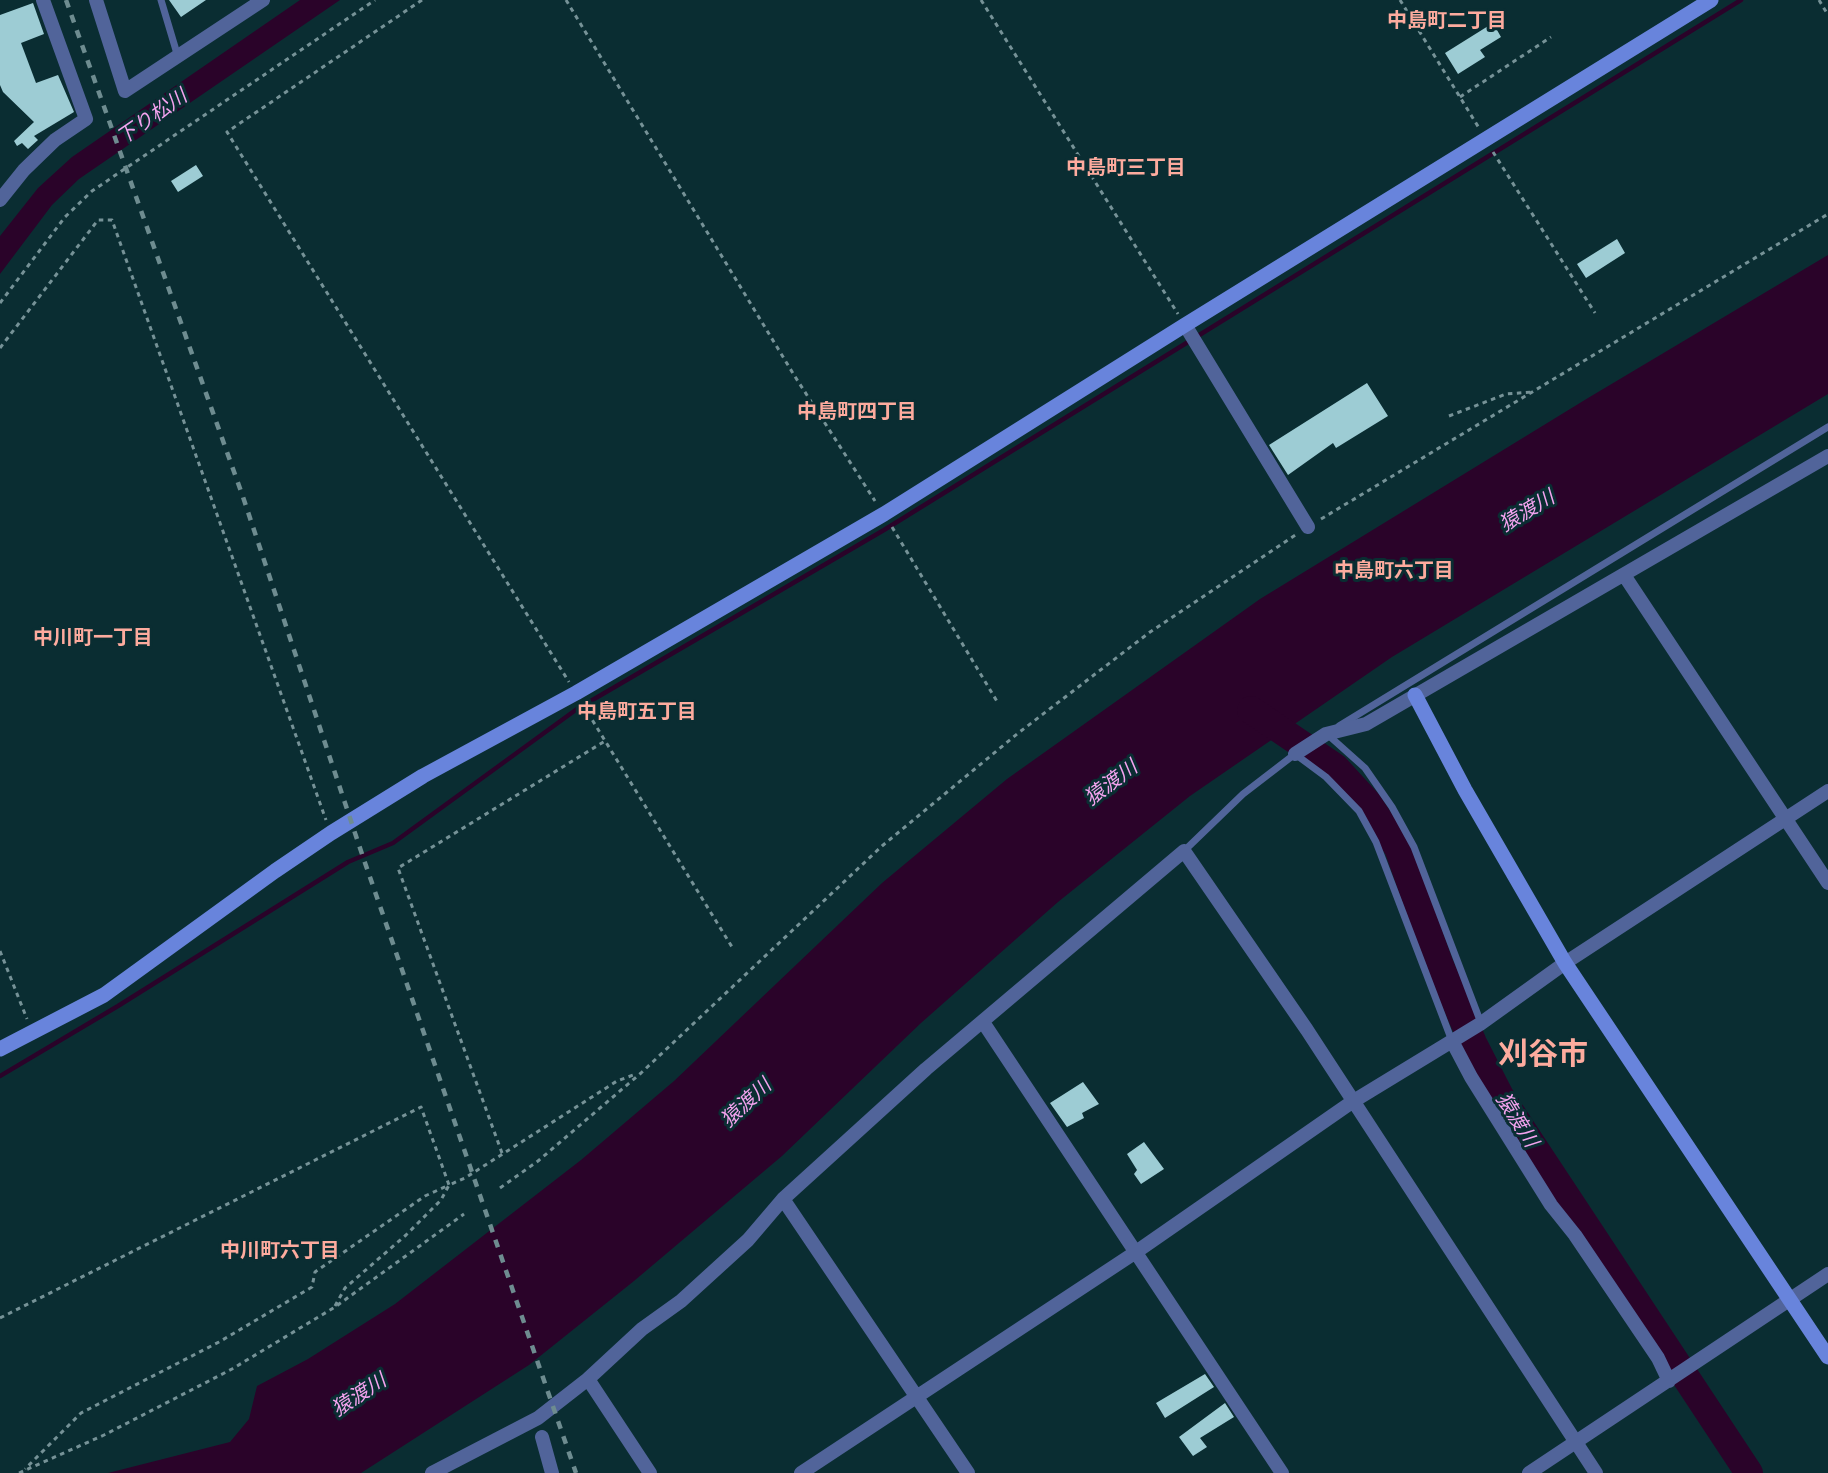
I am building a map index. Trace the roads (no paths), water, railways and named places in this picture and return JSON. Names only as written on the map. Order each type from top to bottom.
[{"type":"street","points":[[0,200],[24,170],[55,140],[86,119],[43,0]]},
{"type":"street","points":[[96,0],[125,91],[263,0]]},
{"type":"street","points":[[0,1049],[104,995],[331,832],[423,776],[576,693],[884,514],[1712,0]]},
{"type":"street","points":[[1186,327],[1308,527]]},
{"type":"street","points":[[1295,754],[1326,734],[1366,724],[1828,456]]},
{"type":"street","points":[[1624,574],[1828,883]]},
{"type":"street","points":[[1415,695],[1465,790],[1565,963],[1828,1357]]},
{"type":"street","points":[[801,1473],[1136,1252],[1352,1102],[1480,1023],[1565,963],[1828,791]]},
{"type":"street","points":[[432,1473],[538,1418],[588,1379],[642,1329],[681,1301],[748,1240],[783,1199],[926,1069],[1184,851],[1307,1030],[1596,1473]]},
{"type":"street","points":[[983,1022],[1282,1473]]},
{"type":"street","points":[[1452,1041],[1471,1077],[1551,1205],[1575,1235],[1658,1358],[1669,1381]]},
{"type":"street","points":[[783,1199],[918,1395],[968,1473]]},
{"type":"street","points":[[1529,1473],[1828,1274]]},
{"type":"street","points":[[588,1379],[650,1473]]},
{"type":"street","points":[[542,1437],[552,1473]]},
{"type":"lane","points":[[161,0],[178,57]]},
{"type":"lane","points":[[1480,1023],[1414,847],[1392,807],[1365,768],[1326,734],[1828,427]]},
{"type":"lane","points":[[1184,851],[1243,794],[1295,754],[1326,777],[1359,811],[1376,842],[1452,1041]]},
{"type":"water","name":"下り松川","points":[[300,0],[340,0],[79,179],[52,205],[0,274],[0,236],[38,188],[72,157]]},
{"type":"water","points":[[1828,255],[1828,394],[1392,657],[1190,796],[1058,902],[921,1023],[782,1156],[634,1281],[529,1365],[361,1473],[108,1473],[230,1442],[249,1419],[257,1386],[308,1359],[395,1304],[581,1160],[674,1081],[882,883],[1007,779],[1260,599],[1588,398]]},
{"type":"waterway","points":[[0,1076],[118,1006],[348,862],[393,843],[577,709],[884,530],[1741,0]]},
{"type":"waterway","name":"猿渡川","points":[[1251,710],[1335,767],[1368,803],[1398,848],[1439,963],[1473,1043],[1500,1096],[1749,1473]]},
{"type":"railway","points":[[66,0],[243,497],[363,857],[576,1473]]},
{"type":"district","name":"中島町二丁目","points":[[1447,21]]},
{"type":"district","name":"中島町三丁目","points":[[1126,168]]},
{"type":"district","name":"中島町四丁目","points":[[857,412]]},
{"type":"district","name":"中島町六丁目","points":[[1394,571]]},
{"type":"district","name":"中川町一丁目","points":[[93,638]]},
{"type":"district","name":"中島町五丁目","points":[[637,712]]},
{"type":"district","name":"刈谷市","points":[[1543,1054]]},
{"type":"district","name":"中川町六丁目","points":[[280,1251]]}]
